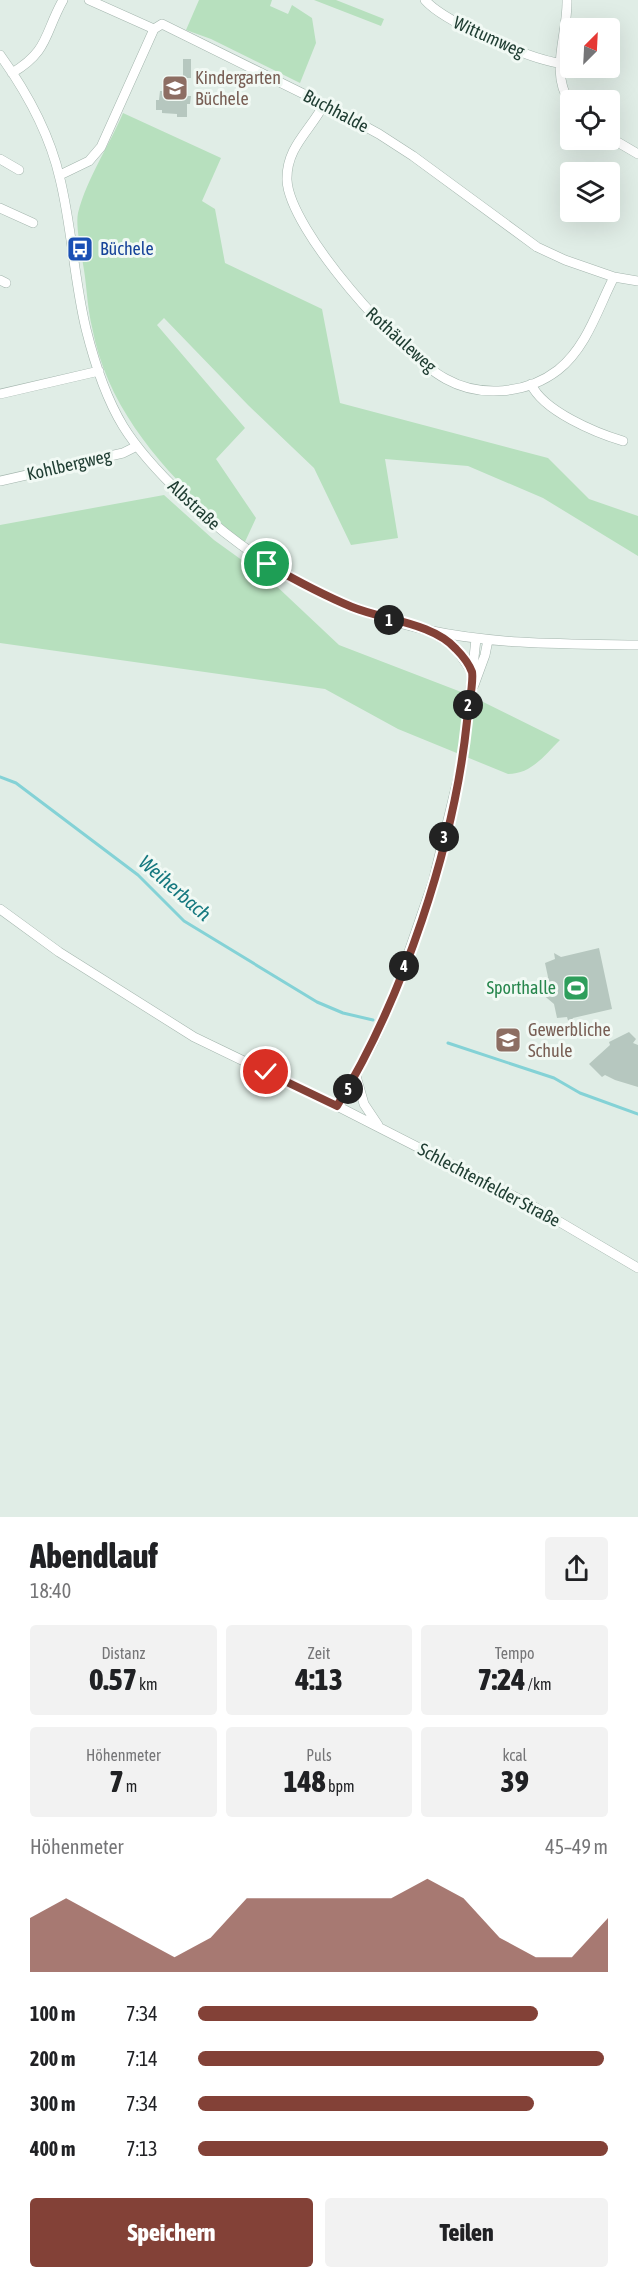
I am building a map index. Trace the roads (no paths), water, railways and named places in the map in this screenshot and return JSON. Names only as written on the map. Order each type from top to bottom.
[{"type":"street","points":[[12,73],[31,62],[40,51],[63,0]]},
{"type":"street","points":[[60,175],[89,161],[101,147],[154,29],[89,0]]},
{"type":"street","name":"Wittumweg","points":[[425,0],[442,15],[465,27],[538,58],[559,63]]},
{"type":"street","points":[[564,90],[559,63],[567,0]]},
{"type":"street","name":"Buchhalde","points":[[154,29],[162,24],[175,29],[324,104],[413,156],[537,247],[565,260],[614,277],[638,281]]},
{"type":"street","name":"Albstraße","points":[[0,55],[32,108],[60,175],[86,329],[99,371],[119,418],[137,446],[174,488],[214,526],[267,564],[315,590],[353,608],[428,630],[488,640],[545,644],[638,645]]},
{"type":"street","name":"Rothäuleweg","points":[[324,104],[294,149],[287,168],[287,182],[295,206],[338,274],[384,327],[412,354],[446,379],[477,389],[497,391],[531,384],[558,369],[573,354],[592,325],[614,277]]},
{"type":"street","points":[[620,143],[638,154]]},
{"type":"street","points":[[0,159],[19,170]]},
{"type":"street","points":[[0,208],[33,223]]},
{"type":"street","points":[[0,394],[99,371]]},
{"type":"street","points":[[531,384],[542,400],[574,421],[623,441]]},
{"type":"street","name":"Kohlbergweg","points":[[0,481],[123,453],[137,446]]},
{"type":"street","points":[[428,630],[454,646],[472,672]]},
{"type":"street","points":[[337,1106],[356,1076],[393,998],[433,882],[463,758],[476,639]]},
{"type":"street","points":[[469,695],[485,655],[488,640]]},
{"type":"street","name":"Schlechtenfelder Straße","points":[[0,909],[59,952],[194,1037],[337,1106],[531,1205],[638,1268]]},
{"type":"street","points":[[356,1076],[364,1104],[385,1131]]},
{"type":"waterway","name":"Weiherbach","points":[[0,777],[16,783],[138,875],[184,921],[317,1002],[343,1013],[373,1020]]},
{"type":"waterway","name":"Weiherbach","points":[[448,1043],[554,1078],[580,1093],[638,1114]]},
{"type":"place","name":"Kindergarten Büchele","points":[[175,88]]},
{"type":"place","name":"Büchele","points":[[80,249]]},
{"type":"place","name":"Sporthalle","points":[[576,988]]},
{"type":"place","name":"Gewerbliche Schule","points":[[508,1040]]}]
